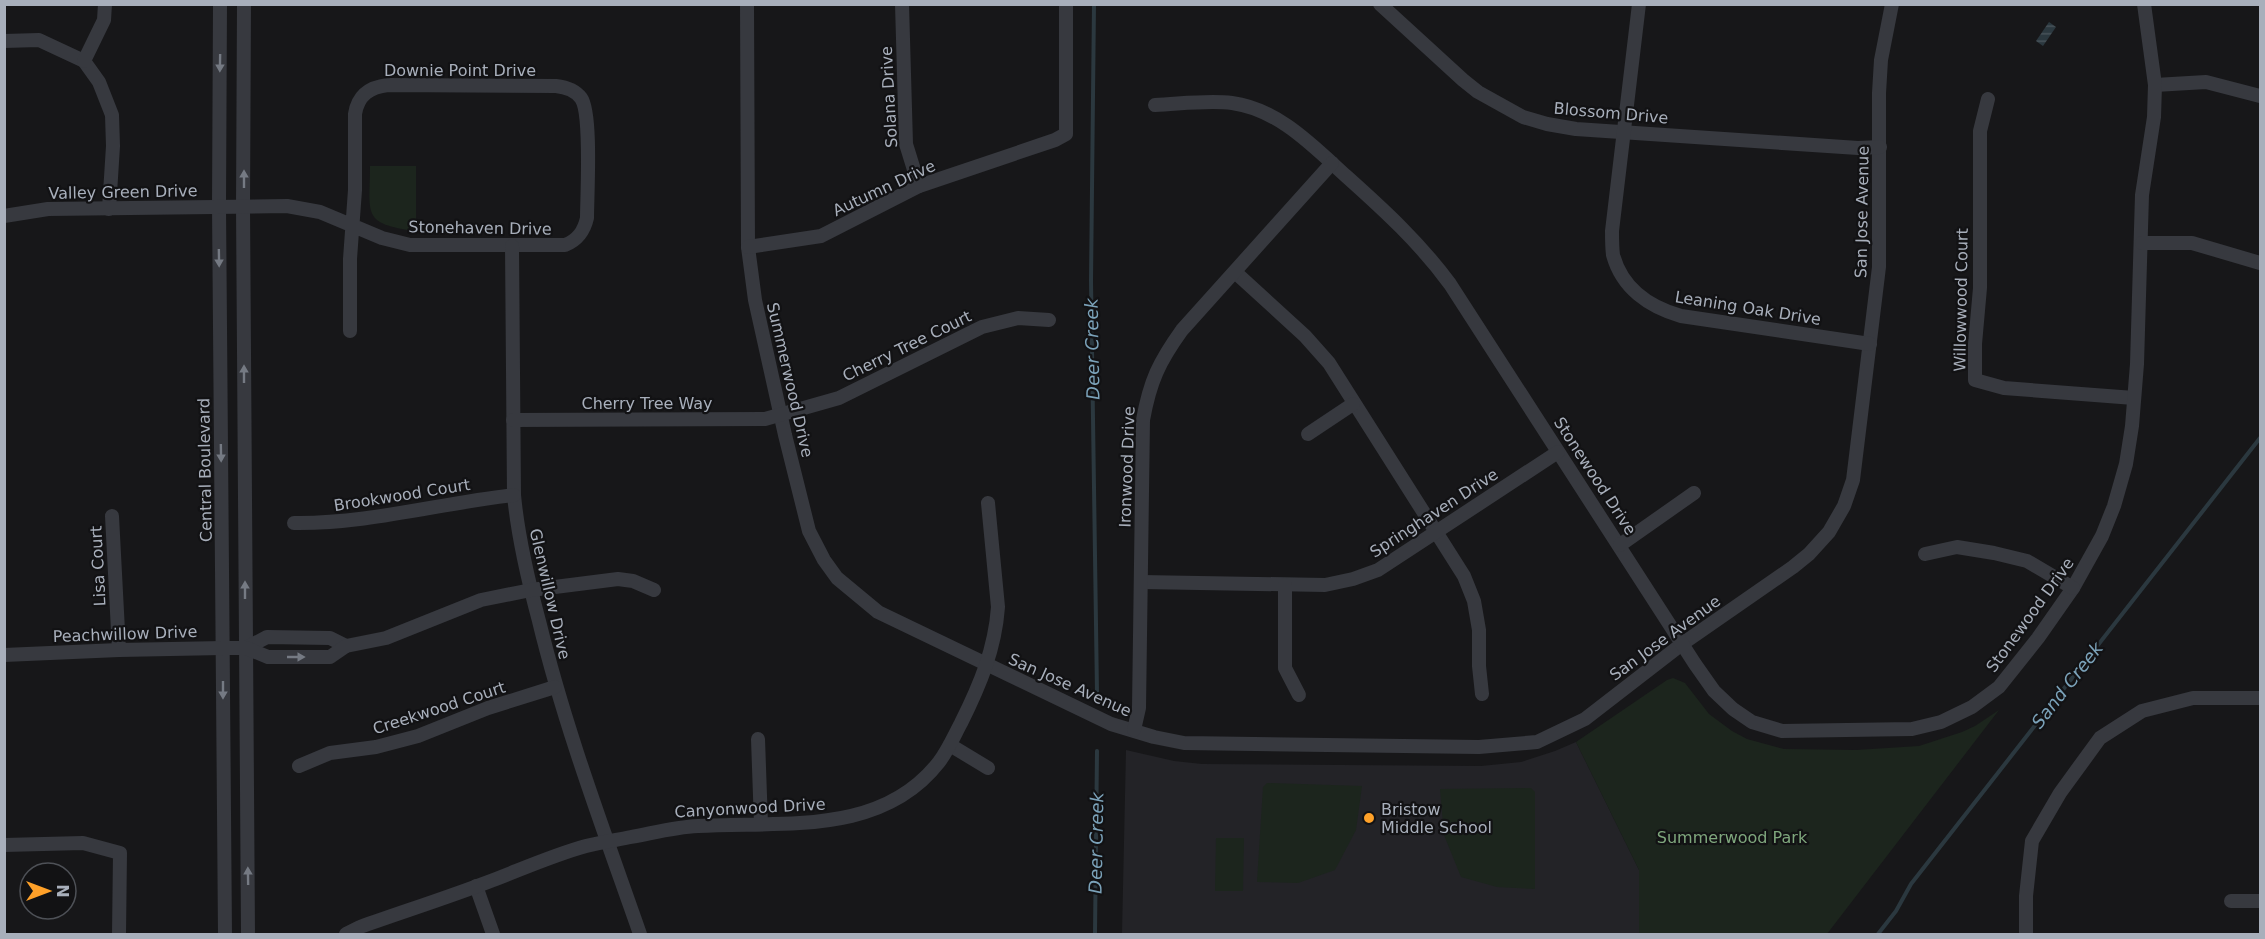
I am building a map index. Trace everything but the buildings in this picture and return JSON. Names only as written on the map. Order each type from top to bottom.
[{"type":"street","points":[[84,61],[104,20],[105,4]]},
{"type":"street","name":"Central Boulevard","points":[[220,4],[219,206],[225,934]]},
{"type":"street","points":[[244,4],[243,206],[248,934]]},
{"type":"street","name":"Summerwood Drive","points":[[747,4],[747,247],[755,300],[809,531],[824,560],[837,578],[878,612],[987,666]]},
{"type":"street","name":"Solana Drive","points":[[902,4],[906,144],[919,186]]},
{"type":"street","name":"Autumn Drive","points":[[747,247],[821,236],[919,186],[1055,140],[1066,134],[1066,4]]},
{"type":"street","name":"Blossom Drive","points":[[1380,4],[1478,92],[1523,117],[1547,124],[1624,132],[1858,148],[1880,147]]},
{"type":"street","name":"Leaning Oak Drive","points":[[1639,4],[1612,231],[1613,254],[1623,277],[1639,297],[1663,311],[1681,316],[1870,344]]},
{"type":"street","name":"San Jose Avenue","points":[[987,666],[1111,724],[1184,743],[1457,747],[1537,742],[1585,719],[1682,644],[1793,567],[1809,554],[1829,532],[1844,506],[1853,480],[1879,267],[1879,93],[1881,60],[1892,4]]},
{"type":"street","name":"Stonewood Drive","points":[[1155,105],[1233,104],[1261,111],[1287,125],[1400,224],[1450,284],[1682,644],[1714,692],[1733,709],[1752,722],[1782,731],[1912,729],[1941,722],[1972,707],[1999,687],[2038,638],[2073,588],[2102,536],[2114,506],[2126,464],[2132,426],[2142,243],[2142,195],[2154,117],[2155,85],[2144,4]]},
{"type":"street","points":[[4,41],[39,40],[84,61],[99,82],[112,115],[113,146],[109,209]]},
{"type":"street","points":[[2155,85],[2206,82],[2260,96]]},
{"type":"street","name":"Downie Point Drive","points":[[350,331],[355,114],[360,98],[373,88],[388,85],[556,86],[572,90],[581,98]]},
{"type":"street","name":"Stonehaven Drive","points":[[243,206],[304,208],[320,212],[382,238],[410,245],[565,245],[579,237],[585,228],[586,124],[585,107],[581,98]]},
{"type":"street","name":"Willowwood Court","points":[[1988,99],[1980,131],[1980,288],[1975,344],[1975,380],[2004,388],[2134,398]]},
{"type":"street","name":"Ironwood Drive","points":[[1134,730],[1139,708],[1143,420],[1148,390],[1162,357],[1182,330],[1332,163]]},
{"type":"street","name":"Valley Green Drive","points":[[4,216],[48,209],[243,206]]},
{"type":"street","points":[[2142,243],[2192,243],[2260,263]]},
{"type":"street","name":"Glenwillow Drive","points":[[512,246],[516,517],[555,687],[640,934]]},
{"type":"street","points":[[1235,272],[1305,336],[1329,363],[1464,576],[1474,601],[1479,630],[1482,694]]},
{"type":"street","name":"Cherry Tree Court","points":[[781,415],[840,398],[982,327],[1018,318],[1049,320]]},
{"type":"street","points":[[1308,434],[1353,404]]},
{"type":"street","name":"Cherry Tree Way","points":[[513,420],[765,419],[781,415]]},
{"type":"street","name":"Springhaven Drive","points":[[1141,582],[1325,585],[1353,579],[1377,570],[1558,452]]},
{"type":"street","points":[[1620,545],[1694,493]]},
{"type":"street","name":"Brookwood Court","points":[[294,523],[325,524],[514,495]]},
{"type":"street","name":"Canyonwood Drive","points":[[346,934],[586,846],[663,830],[696,826],[844,819],[876,809],[899,798],[934,767],[950,745],[980,687],[987,666],[997,624],[998,607],[988,503]]},
{"type":"street","name":"Lisa Court","points":[[112,516],[119,650]]},
{"type":"street","points":[[1925,554],[1957,547],[1994,553],[2027,561],[2073,588]]},
{"type":"street","name":"Peachwillow Drive","points":[[4,655],[246,648],[268,657],[330,657],[346,646],[386,638],[481,600],[531,590],[618,579],[633,581],[654,590]]},
{"type":"street","points":[[1285,585],[1285,668],[1299,695]]},
{"type":"street","name":"Peachwillow Drive","points":[[246,648],[267,637],[330,638],[346,646]]},
{"type":"street","name":"Creekwood Court","points":[[299,766],[330,753],[376,747],[418,736],[488,708],[555,687]]},
{"type":"street","points":[[2026,934],[2026,896],[2032,841],[2060,793],[2100,738],[2142,711],[2193,698],[2260,698]]},
{"type":"street","points":[[758,739],[761,824]]},
{"type":"street","points":[[950,745],[988,768]]},
{"type":"street","points":[[4,845],[83,843],[120,853],[119,934]]},
{"type":"street","points":[[476,886],[493,934]]},
{"type":"street","points":[[2231,901],[2260,901]]},
{"type":"shaded area","points":[[2049,22],[2056,27],[2043,46],[2036,41]]},
{"type":"shaded area","name":"Bristow Middle School","points":[[1576,742],[1639,870],[1639,934],[1122,934],[1126,750],[1174,761],[1202,764],[1481,766],[1521,762]]},
{"type":"green space","points":[[370,166],[416,166],[416,231],[386,225],[372,214],[369,195]]},
{"type":"green space","name":"Summerwood Park","points":[[1673,678],[1685,683],[1709,714],[1732,731],[1747,739],[1784,749],[1856,750],[1919,746],[1962,732],[1999,710],[1827,934],[1639,934],[1639,870],[1576,742]]},
{"type":"green space","points":[[1267,783],[1362,786],[1356,830],[1335,870],[1298,883],[1257,882],[1263,787]]},
{"type":"green space","points":[[1531,788],[1535,792],[1535,889],[1497,887],[1461,877],[1444,835],[1440,789]]},
{"type":"green space","points":[[1216,838],[1244,838],[1243,891],[1215,891]]},
{"type":"waterway","name":"Deer Creek","points":[[1094,4],[1091,281],[1097,693]]},
{"type":"waterway","name":"Sand Creek","points":[[1878,934],[1896,911],[1911,884],[2260,438]]},
{"type":"waterway","name":"Deer Creek","points":[[1095,934],[1097,751]]},
{"type":"place","name":"Bristow Middle School","points":[[1369,818]]}]
